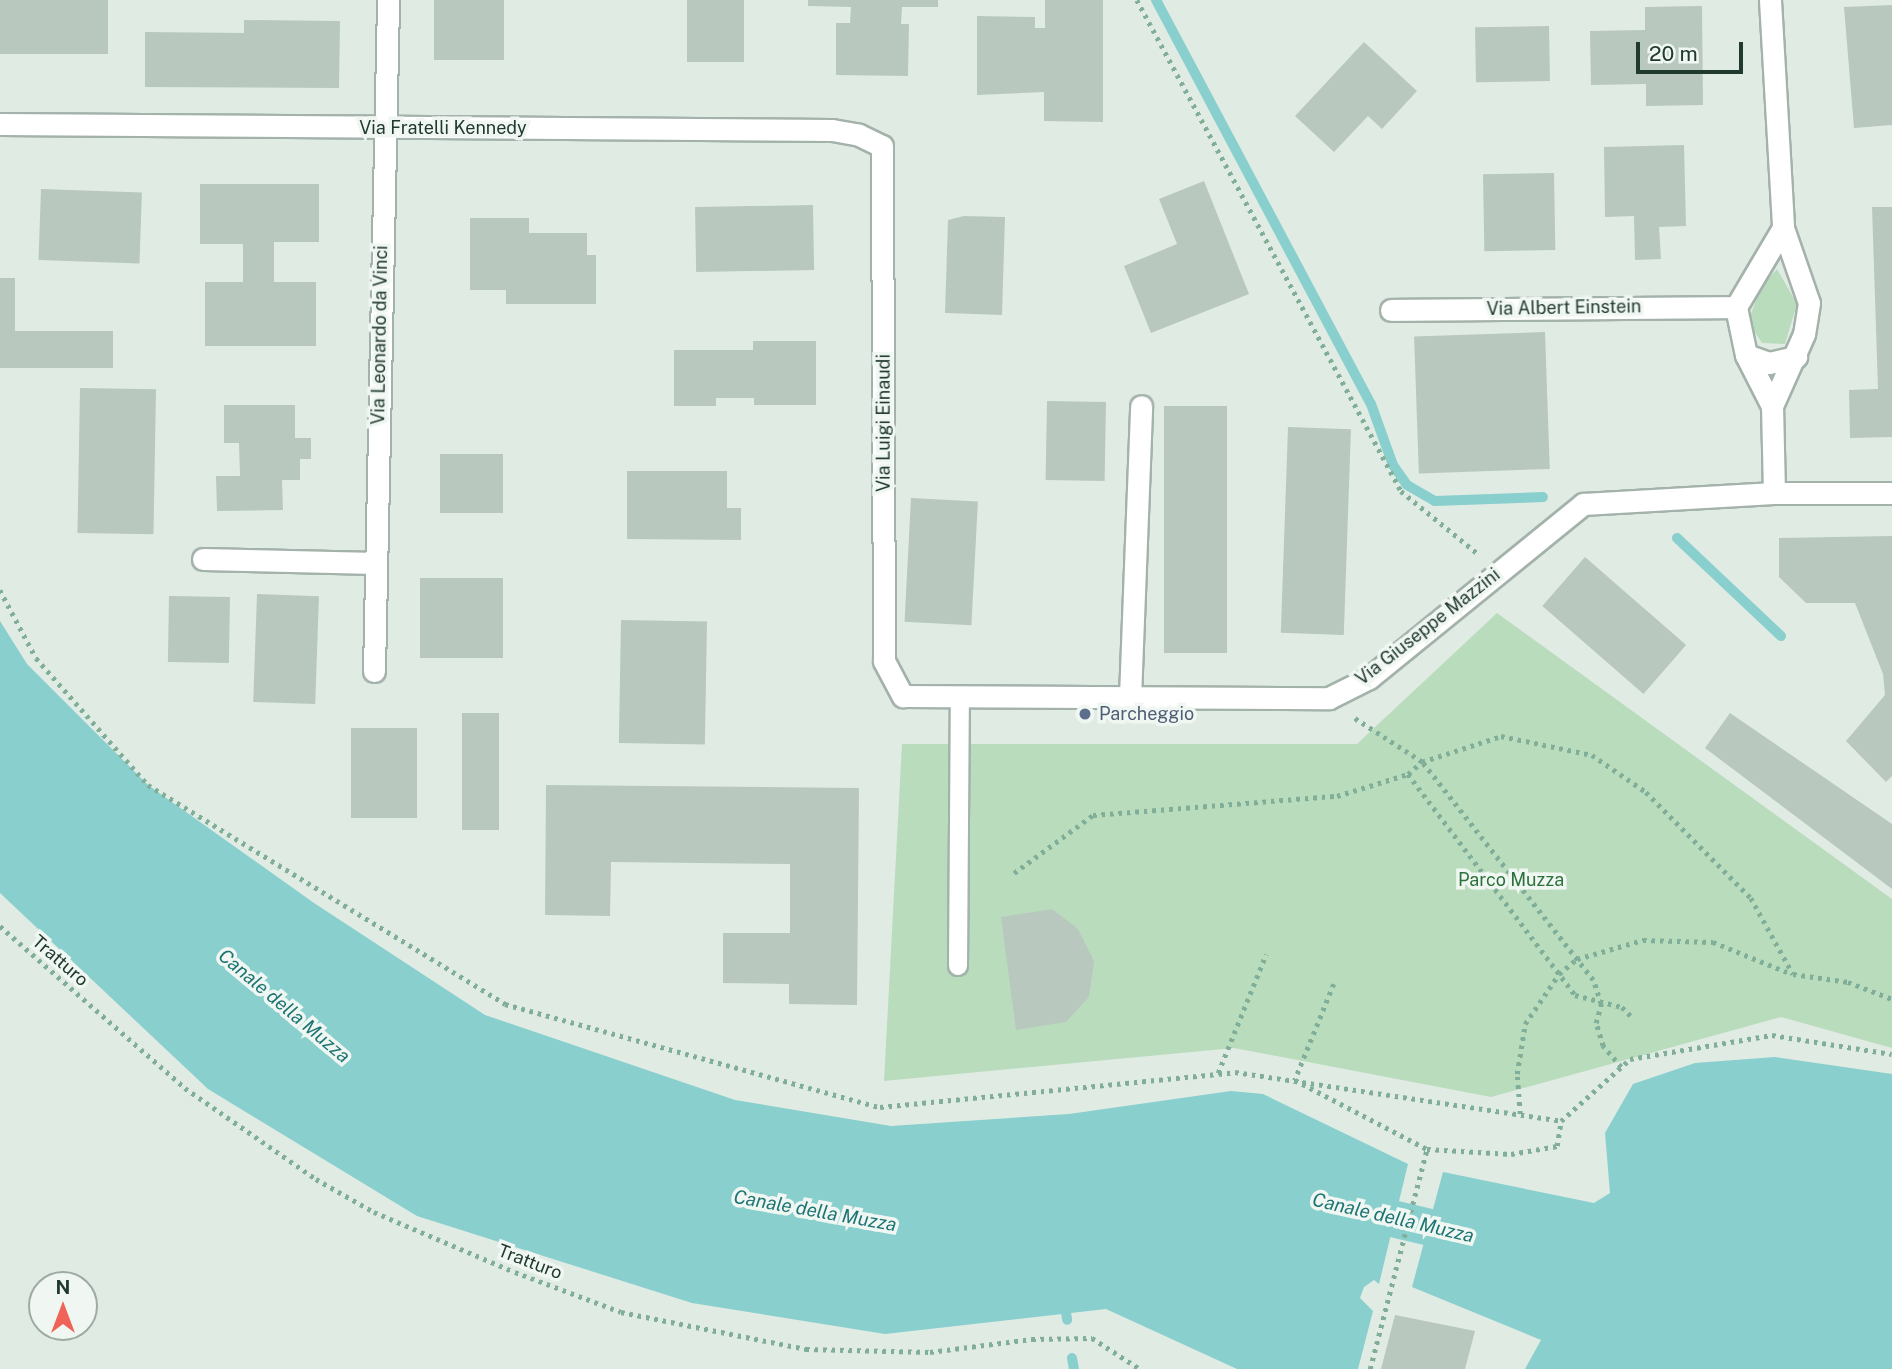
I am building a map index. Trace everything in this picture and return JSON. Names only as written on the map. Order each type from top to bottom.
[{"type":"street","name":"Via Leonardo da Vinci","points":[[374,671],[388,0]]},
{"type":"street","points":[[1770,0],[1783,228],[1809,303],[1796,357],[1772,406]]},
{"type":"street","name":"Via Fratelli Kennedy","points":[[0,124],[832,130],[859,135],[882,146]]},
{"type":"street","name":"Via Luigi Einaudi","points":[[882,146],[884,661],[903,696]]},
{"type":"street","points":[[1774,493],[1772,406],[1746,355],[1736,307],[1783,228]]},
{"type":"street","name":"Via Albert Einstein","points":[[1391,310],[1736,307]]},
{"type":"street","points":[[1746,355],[1769,363],[1796,357]]},
{"type":"street","points":[[1130,697],[1141,407]]},
{"type":"street","name":"Via Giuseppe Mazzini","points":[[903,696],[1329,698],[1369,678],[1583,504],[1774,493],[1892,493]]},
{"type":"street","points":[[202,559],[376,563]]},
{"type":"lane","points":[[958,965],[960,696]]},
{"type":"path","points":[[1137,0],[1401,491],[1499,572]]},
{"type":"path","points":[[0,590],[36,658],[148,785],[506,1004],[880,1107],[1218,1073],[1295,1080],[1561,1121]]},
{"type":"path","points":[[1360,707],[1349,714],[1422,762],[1593,981],[1601,1004],[1597,1023],[1603,1045],[1621,1067]]},
{"type":"path","points":[[1014,873],[1093,815],[1337,796],[1408,774],[1422,762],[1502,736],[1592,755],[1646,792],[1751,898],[1793,974]]},
{"type":"path","points":[[1408,774],[1575,995],[1601,1004],[1622,1007],[1633,1018]]},
{"type":"path","name":"Tratturo","points":[[0,926],[185,1088],[316,1179],[374,1212],[515,1272],[621,1312],[806,1349],[930,1352],[1032,1339],[1092,1339],[1140,1369]]},
{"type":"path","points":[[1520,1114],[1517,1074],[1525,1024],[1559,974],[1577,959],[1604,948],[1643,940],[1713,942],[1793,974],[1848,982],[1892,999]]},
{"type":"path","points":[[1218,1073],[1266,954]]},
{"type":"path","points":[[1295,1080],[1334,984]]},
{"type":"path","points":[[1295,1080],[1427,1149],[1511,1154],[1557,1146],[1561,1121],[1630,1059],[1772,1035],[1892,1054]]},
{"type":"path","points":[[1370,1369],[1427,1149]]},
{"type":"green space","points":[[1777,269],[1797,304],[1785,344],[1762,343],[1748,322],[1761,287]]},
{"type":"green space","name":"Parco Muzza","points":[[1497,613],[1892,899],[1892,1048],[1781,1017],[1491,1097],[1234,1048],[884,1081],[902,744],[1357,744]]},
{"type":"water","points":[[0,621],[27,664],[148,785],[314,903],[485,1015],[735,1100],[891,1126],[1069,1114],[1231,1091],[1263,1094],[1408,1164],[1379,1284],[1374,1280],[1364,1287],[1360,1298],[1373,1311],[1358,1369],[1237,1369],[1106,1309],[885,1334],[692,1303],[417,1216],[208,1089],[0,893]]},
{"type":"water","points":[[1775,1057],[1892,1074],[1892,1369],[1525,1369],[1541,1340],[1412,1287],[1443,1172],[1594,1203],[1610,1193],[1605,1133],[1633,1084],[1695,1063]]},
{"type":"building","points":[[0,0],[108,0],[108,54],[0,54]]},
{"type":"building","points":[[434,0],[504,0],[504,60],[434,60]]},
{"type":"building","points":[[687,0],[744,0],[744,62],[687,62]]},
{"type":"building","points":[[808,0],[938,0],[938,7],[902,7],[901,24],[909,24],[908,76],[836,75],[836,23],[850,23],[851,7],[808,6]]},
{"type":"building","points":[[1045,0],[1103,0],[1103,122],[1044,121],[1044,92],[977,95],[977,16],[1035,17],[1035,28],[1045,28]]},
{"type":"building","points":[[1892,5],[1892,125],[1854,128],[1844,7]]},
{"type":"building","points":[[1702,6],[1703,105],[1646,106],[1646,84],[1591,85],[1590,31],[1645,30],[1645,7]]},
{"type":"building","points":[[244,20],[340,21],[339,88],[145,87],[145,32],[244,33]]},
{"type":"building","points":[[1549,26],[1550,81],[1476,82],[1475,27]]},
{"type":"building","points":[[1364,42],[1417,91],[1382,129],[1368,116],[1334,152],[1295,116]]},
{"type":"building","points":[[1684,145],[1686,226],[1659,227],[1661,259],[1635,260],[1634,216],[1605,217],[1604,147]]},
{"type":"building","points":[[1554,173],[1555,250],[1484,251],[1483,174]]},
{"type":"building","points":[[1204,181],[1249,294],[1151,333],[1124,266],[1177,244],[1159,199]]},
{"type":"building","points":[[200,184],[319,184],[319,242],[274,242],[274,282],[316,282],[316,346],[205,346],[205,282],[243,282],[243,244],[200,244]]},
{"type":"building","points":[[41,189],[142,193],[139,263],[39,260]]},
{"type":"building","points":[[813,205],[814,270],[696,272],[695,207]]},
{"type":"building","points":[[1872,207],[1892,207],[1892,437],[1850,438],[1849,390],[1878,389]]},
{"type":"building","points":[[964,216],[1005,217],[1002,315],[945,313],[948,220]]},
{"type":"building","points":[[470,218],[529,218],[529,233],[587,233],[587,255],[596,255],[596,304],[506,304],[506,290],[470,290]]},
{"type":"building","points":[[0,278],[15,278],[15,331],[113,331],[113,368],[0,368]]},
{"type":"building","points":[[1545,332],[1550,469],[1419,473],[1414,337]]},
{"type":"building","points":[[753,341],[816,341],[816,405],[754,405],[754,398],[716,398],[716,406],[674,406],[674,350],[753,350]]},
{"type":"building","points":[[80,388],[156,389],[153,534],[77,533]]},
{"type":"building","points":[[1047,401],[1106,402],[1105,481],[1046,480]]},
{"type":"building","points":[[224,405],[295,405],[295,438],[311,438],[311,459],[300,459],[300,480],[282,480],[283,510],[217,511],[216,476],[240,476],[239,443],[224,443]]},
{"type":"building","points":[[1164,406],[1227,406],[1227,653],[1164,653]]},
{"type":"building","points":[[1288,427],[1351,429],[1344,635],[1281,633]]},
{"type":"building","points":[[440,454],[503,454],[503,513],[440,513]]},
{"type":"building","points":[[627,471],[727,471],[727,508],[741,508],[741,540],[627,539]]},
{"type":"building","points":[[911,498],[978,502],[971,625],[905,622]]},
{"type":"building","points":[[1892,536],[1892,776],[1886,782],[1846,741],[1885,695],[1883,674],[1855,603],[1806,603],[1779,577],[1779,538]]},
{"type":"building","points":[[1585,557],[1686,645],[1643,694],[1542,606]]},
{"type":"building","points":[[420,578],[503,578],[503,658],[420,658]]},
{"type":"building","points":[[257,594],[319,596],[315,704],[253,702]]},
{"type":"building","points":[[169,596],[230,597],[229,663],[168,662]]},
{"type":"building","points":[[621,620],[707,622],[705,744],[619,743]]},
{"type":"building","points":[[462,713],[499,713],[499,830],[462,830]]},
{"type":"building","points":[[1730,713],[1892,824],[1892,889],[1705,748]]},
{"type":"building","points":[[351,728],[417,728],[417,818],[351,818]]},
{"type":"building","points":[[546,785],[859,788],[857,1005],[789,1004],[789,984],[723,983],[723,933],[790,933],[790,864],[611,862],[610,916],[545,915]]},
{"type":"building","points":[[1052,909],[1078,929],[1094,961],[1089,997],[1066,1022],[1016,1030],[1001,917]]},
{"type":"building","points":[[1395,1315],[1475,1331],[1465,1369],[1381,1369]]},
{"type":"waterway","points":[[1156,0],[1371,404],[1393,465],[1407,485],[1435,501],[1543,497]]},
{"type":"waterway","points":[[1677,538],[1781,636]]},
{"type":"waterway","name":"Canale della Muzza","points":[[1345,1207],[1476,1238]]},
{"type":"waterway","points":[[1064,1300],[1067,1320]]},
{"type":"waterway","points":[[1072,1358],[1074,1369]]},
{"type":"place","name":"Parcheggio","points":[[1085,714]]}]
